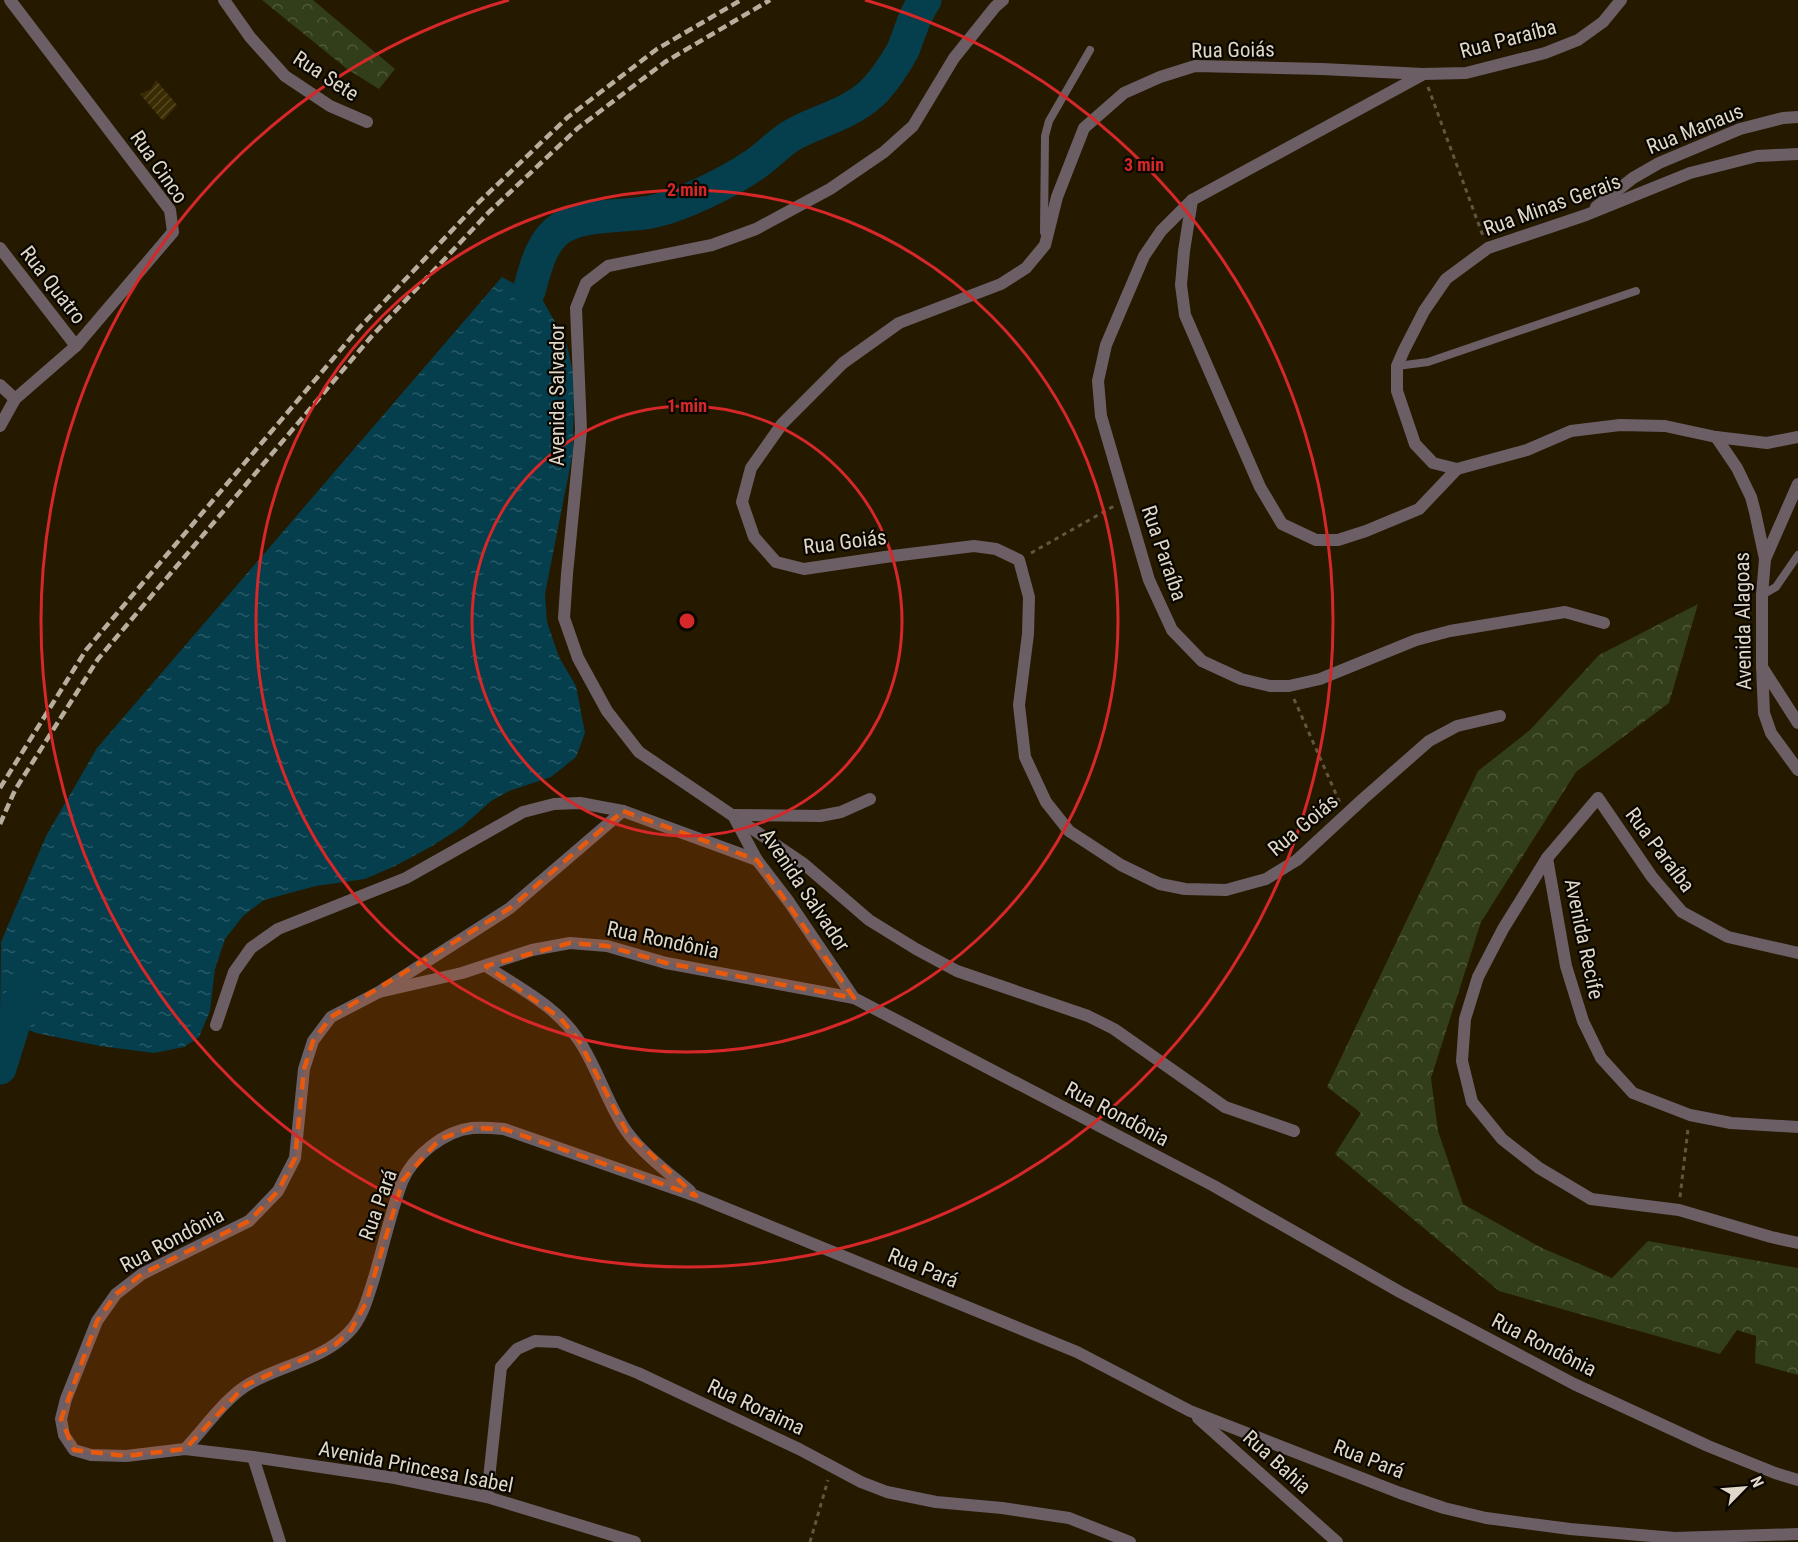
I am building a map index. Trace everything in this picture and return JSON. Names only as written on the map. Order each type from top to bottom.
[{"type":"street","name":"Rua Cinco","points":[[0,426],[15,399],[76,346],[173,232],[170,210],[10,0]]},
{"type":"street","name":"Rua Sete","points":[[224,0],[250,37],[285,76],[330,106],[367,122]]},
{"type":"street","name":"Avenida Salvador","points":[[854,998],[789,902],[757,860],[733,815],[639,752],[607,711],[578,658],[564,618],[581,430],[576,308],[586,283],[609,266],[712,245],[756,229],[830,189],[884,152],[913,126],[954,58],[1003,0]]},
{"type":"street","name":"Rua Paraíba","points":[[1604,623],[1565,612],[1450,631],[1416,640],[1320,679],[1289,686],[1270,686],[1241,679],[1202,661],[1172,630],[1149,580],[1101,416],[1098,381],[1106,345],[1144,256],[1161,231],[1192,200],[1424,74],[1466,73],[1545,53],[1578,40],[1604,21],[1621,0]]},
{"type":"street","name":"Rua Goiás","points":[[1424,74],[1195,66],[1160,77],[1124,93],[1084,128],[1057,197],[1045,245],[1026,268],[1000,284],[899,323],[843,363],[782,424],[751,468],[742,502],[754,537],[776,562],[804,569],[974,546],[996,549],[1019,560],[1029,597],[1028,634],[1019,705],[1025,757],[1046,802],[1069,831],[1121,865],[1160,884],[1185,889],[1226,890],[1266,879],[1298,860],[1429,741],[1457,726],[1500,716]]},
{"type":"street","name":"Rua Manaus","points":[[1586,215],[1633,178],[1659,163],[1740,129],[1783,118],[1798,117]]},
{"type":"street","name":"Rua Minas Gerais","points":[[1457,469],[1433,463],[1415,444],[1397,391],[1397,366],[1404,350],[1424,310],[1446,279],[1488,248],[1586,215],[1690,173],[1757,156],[1798,154]]},
{"type":"street","points":[[1192,200],[1181,285],[1185,315],[1260,487],[1282,524],[1316,540],[1338,540],[1419,509],[1457,469],[1527,450],[1571,431],[1620,425],[1665,426],[1716,437],[1767,443],[1798,437]]},
{"type":"street","name":"Rua Quatro","points":[[0,248],[76,346]]},
{"type":"street","points":[[0,385],[15,399]]},
{"type":"street","name":"Avenida Alagoas","points":[[1716,437],[1737,468],[1751,497],[1765,559],[1762,595],[1764,713],[1771,734],[1798,770]]},
{"type":"street","points":[[1765,559],[1798,484]]},
{"type":"street","points":[[1762,666],[1798,723]]},
{"type":"street","name":"Rua Paraíba","points":[[1547,858],[1598,798],[1652,876],[1682,912],[1728,937],[1798,953]]},
{"type":"street","points":[[733,815],[820,816],[841,812],[870,799]]},
{"type":"street","points":[[216,1025],[234,972],[251,948],[278,929],[406,878],[523,812],[554,804],[580,803],[623,811],[757,860]]},
{"type":"street","name":"Rua Rondônia","points":[[185,1449],[126,1456],[91,1455],[74,1449],[64,1436],[61,1419],[66,1399],[97,1321],[116,1293],[142,1274],[249,1221],[278,1191],[295,1158],[304,1069],[313,1041],[331,1017],[379,992],[510,908],[623,811]]},
{"type":"street","points":[[733,815],[804,864],[869,920],[916,949],[957,971],[1088,1016],[1114,1029],[1225,1107],[1294,1131]]},
{"type":"street","points":[[1547,858],[1503,929],[1478,977],[1465,1019],[1462,1061],[1472,1102],[1502,1139],[1539,1168],[1591,1199],[1679,1209],[1798,1243]]},
{"type":"street","name":"Avenida Recife","points":[[1547,858],[1566,966],[1583,1021],[1601,1058],[1634,1093],[1690,1116],[1731,1123],[1798,1127]]},
{"type":"street","name":"Rua Rondônia","points":[[379,992],[462,973],[532,950],[570,943],[607,946],[666,963],[854,998],[1214,1186],[1400,1292],[1574,1384],[1708,1446],[1798,1480]]},
{"type":"street","points":[[486,966],[539,1000],[560,1018],[578,1039],[627,1132],[650,1157],[696,1196]]},
{"type":"street","name":"Rua Pará","points":[[185,1449],[246,1385],[270,1372],[326,1350],[351,1330],[366,1303],[403,1180],[421,1154],[440,1139],[471,1128],[504,1129],[696,1196],[1077,1352],[1190,1411],[1444,1508],[1486,1518],[1570,1529],[1675,1538],[1798,1534]]},
{"type":"street","name":"Rua Roraima","points":[[487,1497],[501,1367],[517,1349],[535,1341],[558,1342],[638,1373],[799,1449],[861,1482],[887,1492],[936,1502],[1002,1508],[1069,1518],[1130,1542]]},
{"type":"street","name":"Rua Bahia","points":[[1190,1411],[1337,1542]]},
{"type":"street","name":"Avenida Princesa Isabel","points":[[185,1449],[395,1478],[487,1497],[635,1542]]},
{"type":"street","points":[[253,1457],[280,1542]]},
{"type":"lane","points":[[1045,245],[1045,136],[1049,122],[1090,50]]},
{"type":"lane","points":[[1397,366],[1428,362],[1636,291]]},
{"type":"lane","points":[[1762,595],[1776,587],[1798,555]]},
{"type":"path","points":[[1424,74],[1488,248]]},
{"type":"path","points":[[1019,560],[1125,500]]},
{"type":"path","points":[[1289,686],[1346,816]]},
{"type":"path","points":[[1679,1209],[1690,1116]]},
{"type":"path","points":[[810,1542],[832,1467]]},
{"type":"highlighted area","points":[[623,811],[757,860],[854,998],[666,963],[607,946],[570,943],[486,966],[560,1018],[578,1039],[627,1132],[696,1196],[504,1129],[471,1128],[440,1139],[403,1180],[366,1303],[351,1330],[335,1345],[246,1385],[185,1449],[126,1456],[74,1450],[61,1419],[97,1321],[116,1294],[142,1274],[249,1221],[278,1191],[295,1158],[304,1069],[313,1041],[331,1017],[510,908]]},
{"type":"green space","points":[[262,0],[313,0],[395,69],[379,89],[347,69]]},
{"type":"green space","points":[[1698,604],[1669,703],[1576,772],[1481,922],[1431,1078],[1438,1131],[1463,1204],[1540,1247],[1612,1278],[1648,1241],[1798,1268],[1798,1375],[1755,1363],[1756,1336],[1737,1330],[1720,1354],[1499,1291],[1335,1154],[1361,1113],[1327,1087],[1478,771],[1530,730],[1599,655]]},
{"type":"water","points":[[502,277],[542,299],[566,341],[574,377],[573,452],[545,594],[547,622],[559,657],[576,686],[585,733],[576,757],[551,777],[509,791],[491,801],[462,827],[395,866],[365,879],[316,886],[264,900],[243,916],[225,939],[215,969],[210,1011],[199,1037],[184,1047],[154,1053],[100,1046],[36,1033],[0,1018],[1,942],[46,836],[97,748]]},
{"type":"building","points":[[156,80],[177,105],[163,121],[140,94],[151,89]]},
{"type":"waterway","points":[[529,291],[536,265],[548,240],[561,228],[595,217],[655,211],[693,198],[744,172],[792,135],[863,101],[880,85],[897,61],[912,24],[925,0]]},
{"type":"waterway","points":[[0,1068],[27,982]]},
{"type":"railway","points":[[0,788],[86,650],[360,327],[479,202],[568,117],[657,49],[741,0]]},
{"type":"railway","points":[[0,824],[15,790],[98,659],[371,337],[489,212],[578,128],[665,62],[770,0]]}]
